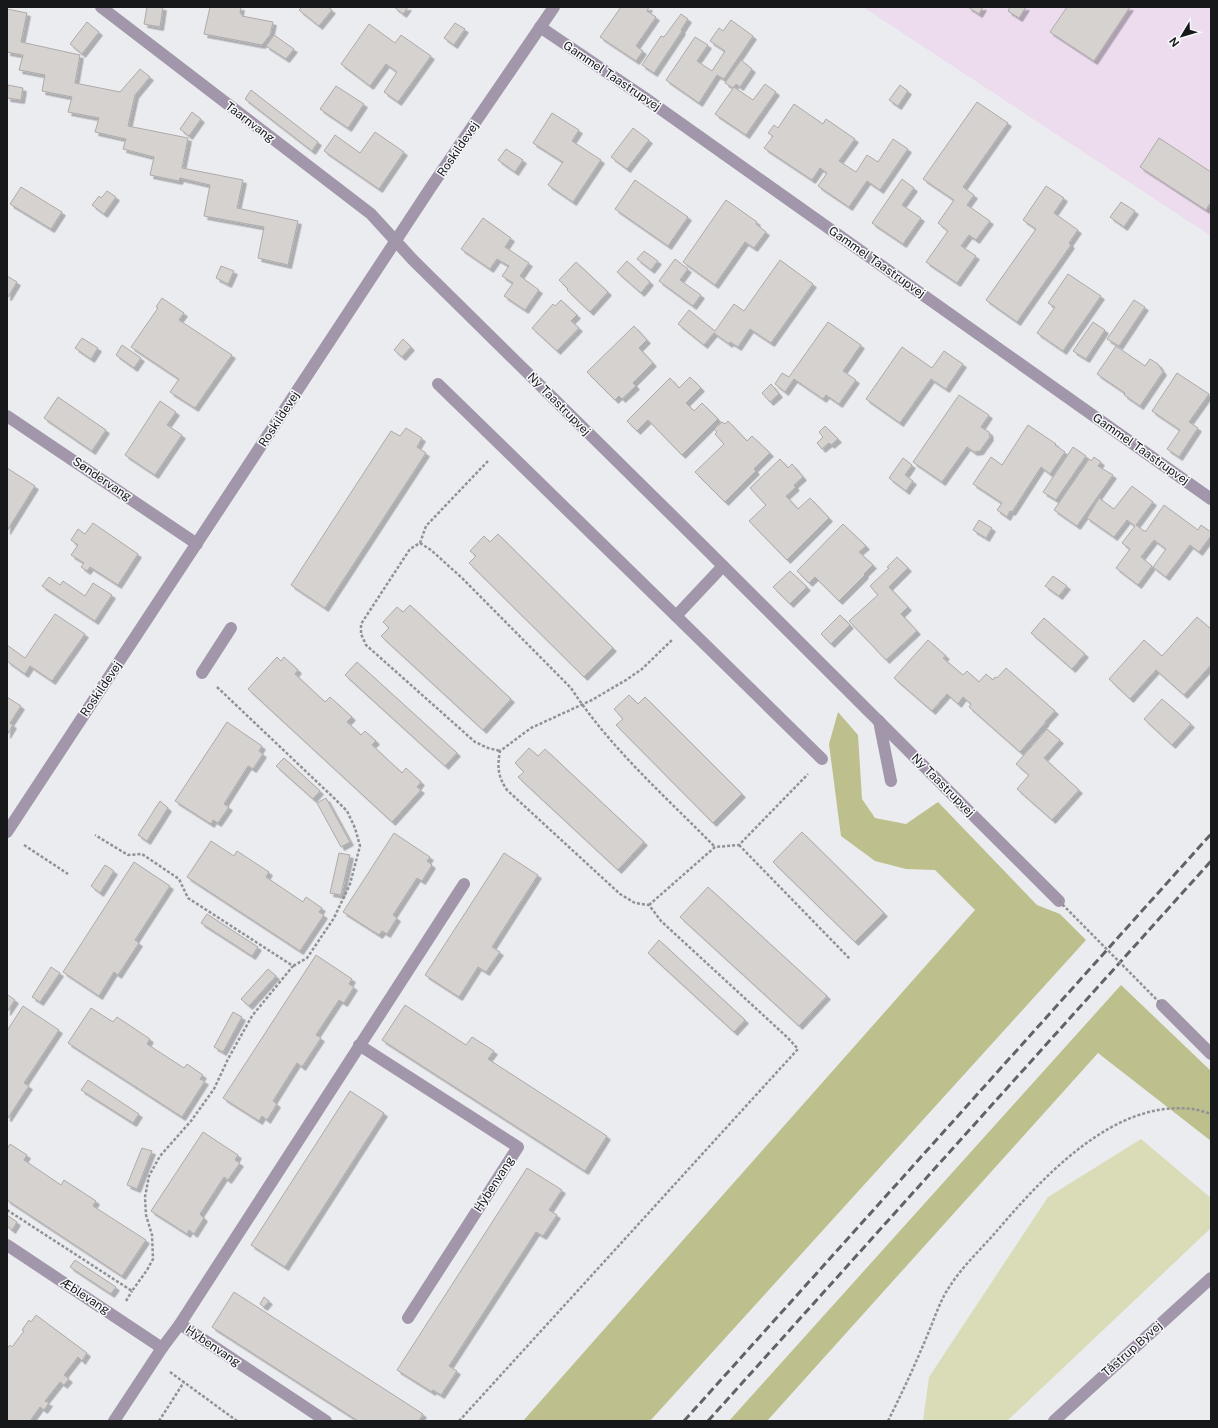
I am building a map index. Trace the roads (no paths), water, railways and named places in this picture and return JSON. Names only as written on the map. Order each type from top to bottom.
[{"type":"street","name":"Taarnvang","points":[[101,7],[371,214],[396,241]]},
{"type":"street","name":"Roskildevej","points":[[7,832],[396,241],[554,7]]},
{"type":"street","name":"Gammel Taastrupvej","points":[[540,28],[645,98],[1211,499]]},
{"type":"street","name":"Ny Taastrupvej","points":[[396,241],[413,260],[1059,901]]},
{"type":"street","points":[[438,384],[822,759]]},
{"type":"street","name":"Søndervang","points":[[7,416],[197,544]]},
{"type":"street","points":[[676,616],[723,566]]},
{"type":"street","points":[[202,673],[231,628]]},
{"type":"street","points":[[879,721],[891,781]]},
{"type":"street","name":"Hybenvang","points":[[114,1421],[162,1348],[180,1324],[464,884]]},
{"type":"street","points":[[1162,1006],[1211,1054]]},
{"type":"street","name":"Hybenvang","points":[[359,1045],[518,1147],[408,1318]]},
{"type":"street","name":"Æblevang","points":[[7,1245],[162,1348]]},
{"type":"street","name":"Tåstrup Byvej","points":[[1054,1421],[1211,1278]]},
{"type":"street","name":"Hybenvang","points":[[180,1324],[326,1421]]},
{"type":"railway","points":[[684,1421],[1211,834]]},
{"type":"railway","points":[[708,1421],[1211,861]]}]
